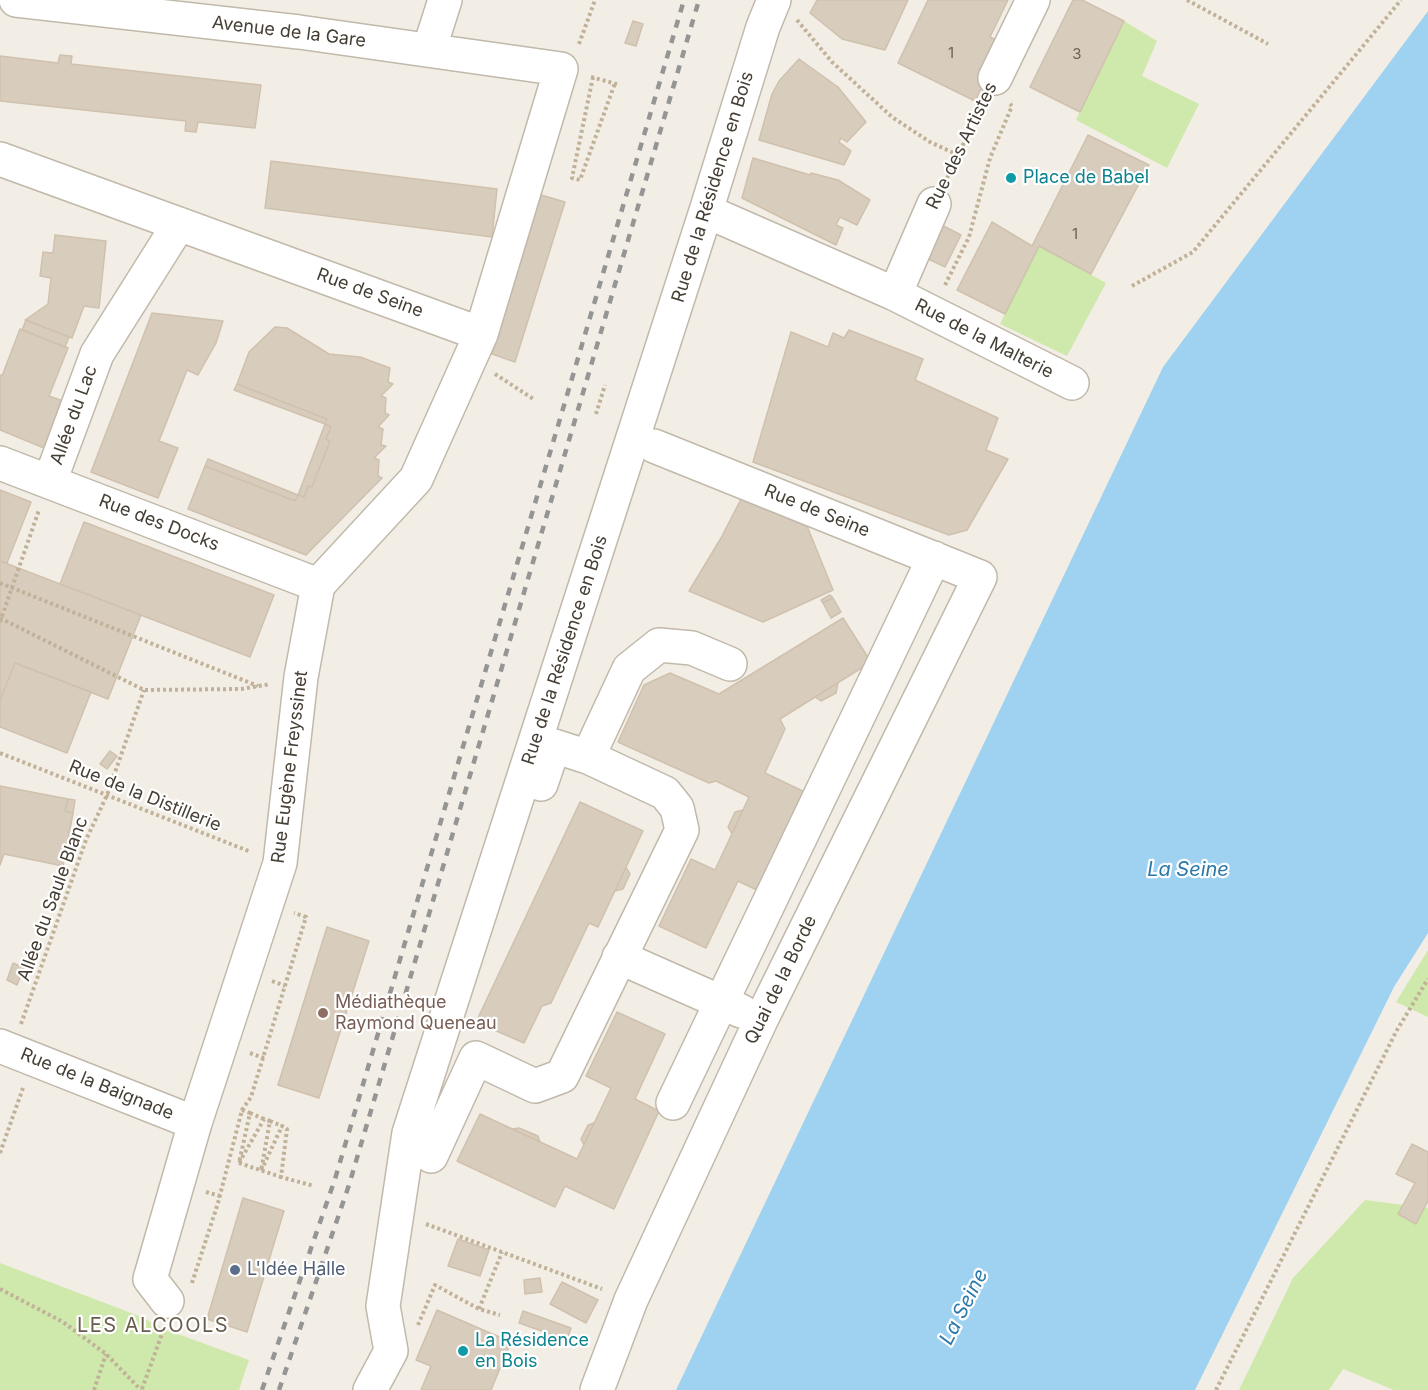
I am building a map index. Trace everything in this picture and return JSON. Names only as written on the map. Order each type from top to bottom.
[{"type":"street","name":"Avenue de la Gare","points":[[16,0],[299,32],[429,50],[569,60]]},
{"type":"street","points":[[429,50],[445,0]]},
{"type":"street","name":"Rue des Artistes","points":[[993,83],[1033,0]]},
{"type":"street","name":"Rue de la Résidence en Bois","points":[[370,1390],[391,1351],[384,1306],[409,1133],[706,211],[763,27],[785,9]]},
{"type":"street","points":[[318,585],[416,478],[481,333],[569,60]]},
{"type":"street","name":"Rue de Seine","points":[[0,159],[481,333]]},
{"type":"street","name":"Rue des Artistes","points":[[896,294],[934,204]]},
{"type":"street","name":"Rue de la Malterie","points":[[706,211],[896,294],[1072,383]]},
{"type":"street","name":"Allée du Lac","points":[[50,481],[97,354],[179,224]]},
{"type":"street","name":"Rue de Seine","points":[[654,446],[980,577]]},
{"type":"street","name":"Rue des Docks","points":[[0,463],[318,585]]},
{"type":"street","points":[[673,1103],[934,558]]},
{"type":"street","name":"Quai de la Borde","points":[[597,1390],[631,1300],[761,1020],[980,577]]},
{"type":"street","name":"Rue Eugène Freyssinet","points":[[167,1301],[150,1279],[195,1123],[280,863],[301,676],[318,585]]},
{"type":"street","points":[[588,757],[628,669],[659,645],[692,648],[730,664]]},
{"type":"street","points":[[554,746],[588,757],[665,793],[677,808],[682,830],[619,957],[562,1076],[535,1086],[476,1058],[453,1035],[554,746]]},
{"type":"street","points":[[619,957],[761,1020]]},
{"type":"street","name":"Rue de la Baignade","points":[[6,1049],[195,1123]]},
{"type":"street","points":[[431,1156],[476,1058]]},
{"type":"path","points":[[569,60],[595,0]]},
{"type":"path","points":[[1186,0],[1268,44]]},
{"type":"path","points":[[1132,286],[1193,252],[1401,0]]},
{"type":"path","points":[[785,9],[832,62],[892,117],[930,142],[958,155]]},
{"type":"path","points":[[593,77],[617,84],[580,180],[572,178],[593,77]]},
{"type":"path","points":[[932,312],[969,237],[990,158],[1012,105],[993,83]]},
{"type":"path","name":"Rue des Artistes","points":[[934,204],[993,83]]},
{"type":"path","points":[[596,414],[605,385]]},
{"type":"path","name":"Allée du Lac","points":[[0,619],[50,481]]},
{"type":"path","points":[[0,583],[260,687]]},
{"type":"path","points":[[0,619],[144,690],[241,689],[260,687],[301,676]]},
{"type":"path","name":"Allée du Saule Blanc","points":[[6,1049],[86,840],[107,795],[144,690]]},
{"type":"path","name":"Rue de la Distillerie","points":[[0,753],[280,863]]},
{"type":"path","points":[[0,1289],[63,1322],[106,1354],[142,1390],[164,1329],[167,1301],[185,1303],[218,1203],[242,1110],[251,1097],[306,917],[267,903]]},
{"type":"path","points":[[1216,1390],[1397,1030],[1428,979]]},
{"type":"path","points":[[0,1153],[24,1086],[6,1049]]},
{"type":"path","points":[[242,1110],[287,1129],[281,1177]]},
{"type":"path","points":[[239,1162],[250,1113]]},
{"type":"path","points":[[239,1162],[267,1120]]},
{"type":"path","points":[[261,1171],[267,1120]]},
{"type":"path","points":[[261,1171],[282,1126]]},
{"type":"path","points":[[239,1162],[261,1171],[314,1186]]},
{"type":"path","points":[[415,1220],[631,1300]]},
{"type":"path","points":[[479,1309],[502,1252]]},
{"type":"path","points":[[417,1327],[435,1284],[479,1309],[500,1315]]},
{"type":"path","points":[[94,1390],[106,1354]]},
{"type":"green space","points":[[1124,21],[1157,41],[1142,76],[1199,104],[1167,168],[1076,120]]},
{"type":"green space","points":[[1039,246],[1106,283],[1067,356],[1000,324]]},
{"type":"green space","points":[[1428,950],[1428,1017],[1396,1002]]},
{"type":"green space","points":[[1365,1200],[1428,1208],[1428,1390],[1394,1390],[1343,1369],[1329,1390],[1239,1390],[1293,1278]]},
{"type":"green space","points":[[0,1263],[139,1316],[164,1329],[249,1360],[239,1390],[0,1390]]},
{"type":"water","name":"La Seine","points":[[1428,11],[1428,933],[1394,987],[1195,1390],[676,1390],[1163,367]]},
{"type":"building","points":[[817,0],[908,0],[885,50],[842,39],[810,13]]},
{"type":"building","points":[[928,0],[1008,0],[990,37],[1004,44],[975,101],[898,63]]},
{"type":"building","points":[[1073,0],[1082,0],[1124,21],[1080,112],[1030,87]]},
{"type":"building","points":[[633,21],[643,24],[636,46],[625,43]]},
{"type":"building","points":[[60,55],[72,56],[71,64],[261,85],[255,128],[198,122],[196,132],[185,131],[186,121],[0,101],[0,56],[58,63]]},
{"type":"building","points":[[799,59],[838,87],[866,122],[847,142],[841,138],[839,142],[851,151],[844,165],[759,140],[772,94],[779,81]]},
{"type":"building","points":[[1088,135],[1149,165],[1091,274],[1039,246],[1005,314],[957,290],[992,222],[1032,246]]},
{"type":"building","points":[[753,158],[810,175],[811,173],[838,180],[870,200],[857,225],[840,217],[836,225],[843,228],[836,245],[742,198]]},
{"type":"building","points":[[271,161],[497,189],[492,237],[265,208]]},
{"type":"building","points":[[541,195],[565,202],[515,362],[492,354]]},
{"type":"building","points":[[932,220],[961,235],[945,267],[916,253]]},
{"type":"building","points":[[55,235],[106,241],[99,308],[84,306],[72,338],[25,320],[48,304],[51,278],[40,276],[43,252],[53,253]]},
{"type":"building","points":[[152,313],[223,321],[216,343],[198,375],[187,370],[159,441],[178,448],[158,498],[91,472]]},
{"type":"building","points":[[26,320],[69,337],[65,347],[22,330]]},
{"type":"building","points":[[275,327],[287,328],[329,354],[360,357],[390,368],[388,382],[393,384],[381,396],[386,398],[385,413],[389,415],[378,427],[383,429],[381,445],[386,446],[374,458],[379,460],[378,476],[382,478],[306,555],[188,509],[205,466],[295,501],[298,495],[304,497],[308,486],[312,487],[330,441],[326,439],[331,427],[325,424],[327,419],[237,384],[249,352]]},
{"type":"building","points":[[20,329],[68,348],[49,396],[63,401],[44,448],[0,430],[0,375],[2,376]]},
{"type":"building","points":[[849,330],[923,359],[915,380],[998,418],[986,450],[1008,459],[967,530],[949,535],[753,462],[791,332],[828,347],[833,333],[844,338]]},
{"type":"building","points":[[237,384],[327,419],[325,424],[234,390]]},
{"type":"building","points":[[325,424],[331,427],[326,439],[330,441],[312,487],[308,486],[304,497],[298,495]]},
{"type":"building","points":[[208,459],[298,495],[295,501],[205,466]]},
{"type":"building","points":[[0,490],[31,502],[7,563],[0,561]]},
{"type":"building","points":[[741,499],[807,526],[833,590],[763,622],[689,591]]},
{"type":"building","points":[[84,522],[274,595],[250,657],[60,584]]},
{"type":"building","points":[[0,561],[141,615],[108,699],[15,663],[0,700]]},
{"type":"building","points":[[830,595],[833,598],[823,603],[821,600]]},
{"type":"building","points":[[833,598],[841,612],[831,618],[823,603]]},
{"type":"building","points":[[843,618],[871,662],[780,719],[785,729],[765,773],[811,795],[765,894],[738,881],[706,948],[659,926],[691,859],[715,870],[749,797],[716,781],[709,783],[618,742],[644,685],[670,673],[719,694]]},
{"type":"building","points":[[15,663],[91,692],[67,753],[0,727],[0,700]]},
{"type":"building","points":[[838,683],[836,693],[821,701],[815,697]]},
{"type":"building","points":[[110,751],[117,756],[107,769],[100,764]]},
{"type":"building","points":[[0,786],[68,799],[65,811],[73,813],[63,866],[4,854],[0,865]]},
{"type":"building","points":[[68,799],[75,800],[73,813],[65,811]]},
{"type":"building","points":[[580,802],[643,831],[598,927],[589,923],[551,1003],[542,1006],[524,1043],[476,1022]]},
{"type":"building","points":[[743,810],[732,834],[728,827],[735,812]]},
{"type":"building","points":[[626,867],[630,874],[623,889],[615,891]]},
{"type":"building","name":"Médiathèque Raymond Queneau","points":[[327,927],[369,941],[319,1098],[278,1085]]},
{"type":"building","points":[[13,963],[24,968],[17,985],[7,980]]},
{"type":"building","points":[[617,1012],[665,1034],[635,1099],[659,1111],[614,1209],[565,1186],[555,1207],[457,1161],[480,1114],[577,1159],[611,1088],[586,1076]]},
{"type":"building","points":[[594,1123],[584,1145],[581,1139],[588,1125]]},
{"type":"building","points":[[519,1128],[538,1136],[540,1142],[512,1129]]},
{"type":"building","points":[[1412,1144],[1428,1152],[1428,1201],[1416,1224],[1398,1214],[1415,1183],[1396,1174]]},
{"type":"building","points":[[243,1198],[284,1211],[247,1332],[207,1319]]},
{"type":"building","points":[[458,1239],[489,1250],[480,1276],[448,1266]]},
{"type":"building","points":[[540,1278],[542,1292],[525,1294],[524,1280]]},
{"type":"building","points":[[562,1282],[598,1300],[586,1323],[550,1304]]},
{"type":"building","name":"La Résidence en Bois","points":[[437,1310],[511,1342],[491,1390],[421,1390],[431,1366],[416,1360]]},
{"type":"building","points":[[523,1311],[571,1328],[567,1340],[519,1323]]},
{"type":"railway","points":[[262,1390],[335,1179],[684,0]]},
{"type":"railway","points":[[279,1390],[349,1185],[699,0]]},
{"type":"place","name":"Place de Babel","points":[[1011,178]]},
{"type":"place","name":"Médiathèque Raymond Queneau","points":[[323,1013]]},
{"type":"place","name":"L'Idée Halle","points":[[235,1270]]},
{"type":"place","name":"La Résidence en Bois","points":[[463,1351]]},
{"type":"district","name":"LES ALCOOLS","points":[[153,1326]]}]
